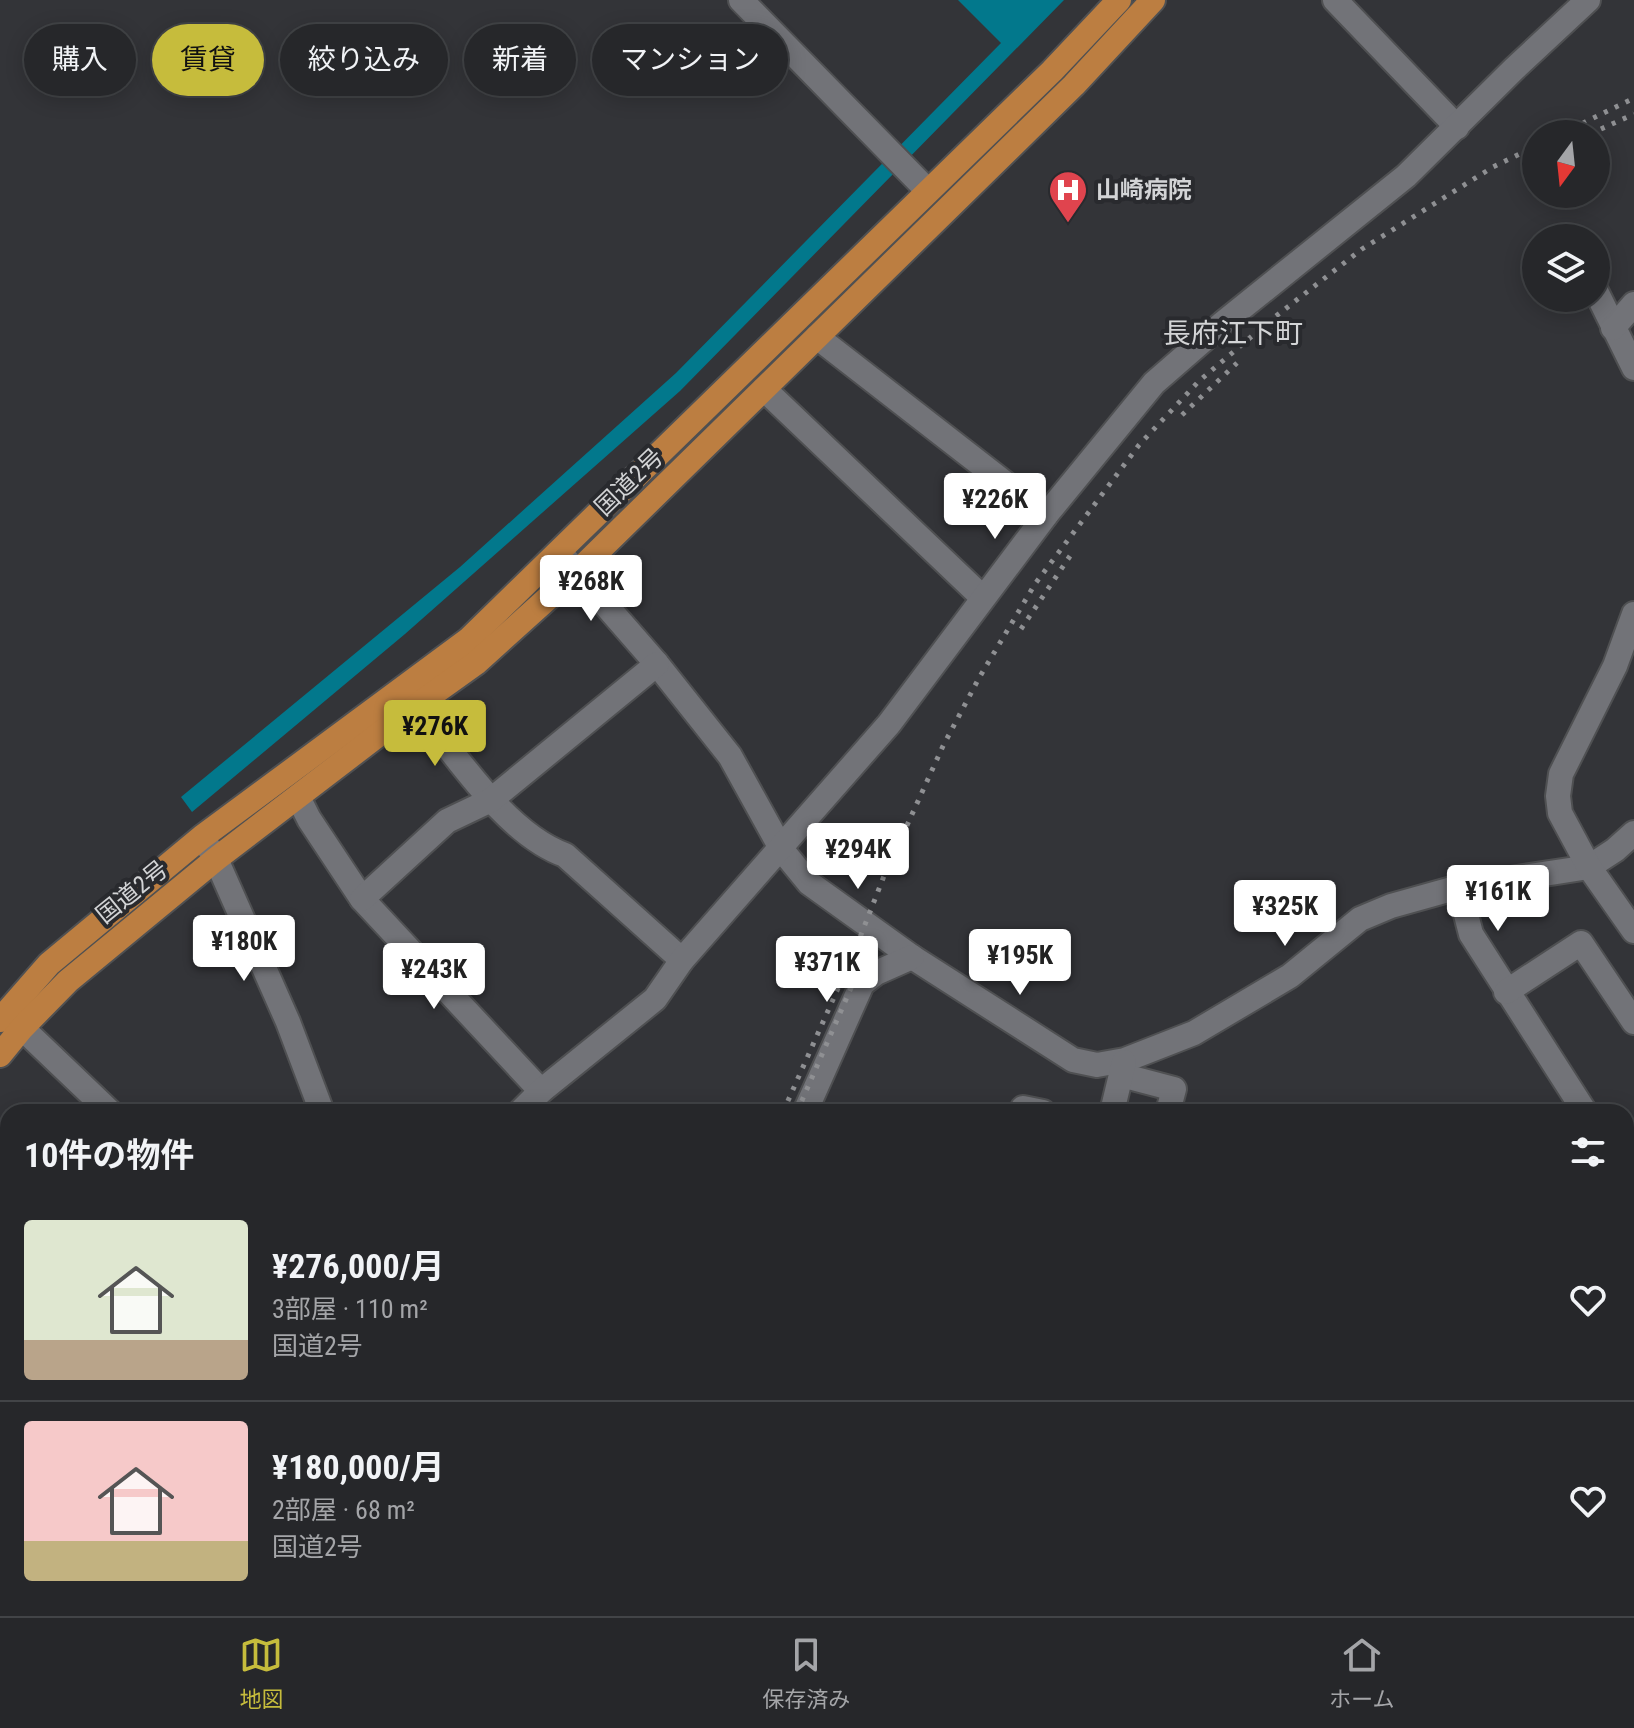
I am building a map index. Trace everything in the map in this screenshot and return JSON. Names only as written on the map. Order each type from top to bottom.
[{"type":"highway","name":"国道2号","points":[[0,1055],[11,1024],[49,964],[202,837],[468,640],[1052,71],[1119,0]]},
{"type":"highway","name":"国道2号","points":[[11,1024],[216,859],[476,663],[578,571],[764,389],[1074,85],[1153,0]]},
{"type":"street","points":[[741,0],[928,191]]},
{"type":"street","points":[[1335,0],[1457,127]]},
{"type":"street","points":[[528,1104],[655,999],[682,960],[782,850],[889,724],[982,597],[1154,383],[1223,323],[1406,176],[1588,0]]},
{"type":"street","points":[[1613,328],[1634,304]]},
{"type":"street","points":[[1606,312],[1634,368]]},
{"type":"street","points":[[817,337],[1046,515]]},
{"type":"street","points":[[764,389],[982,597]]},
{"type":"street","points":[[559,551],[657,664],[730,756],[782,850],[809,883],[912,957],[1073,1060],[1123,1067],[1174,1089],[1170,1104]]},
{"type":"street","points":[[1634,614],[1615,666],[1561,774],[1558,796],[1560,813],[1589,867],[1634,931]]},
{"type":"street","points":[[362,899],[447,821],[491,800],[657,664]]},
{"type":"street","points":[[416,706],[491,800],[544,848],[565,855],[682,960]]},
{"type":"street","points":[[298,797],[362,899],[541,1091]]},
{"type":"street","points":[[1123,1067],[1238,1009],[1290,976],[1360,919],[1391,906],[1459,887],[1589,867],[1634,833]]},
{"type":"street","points":[[202,837],[216,859],[288,1022],[319,1104]]},
{"type":"street","points":[[1459,887],[1471,934],[1580,1104]]},
{"type":"street","points":[[1506,992],[1581,943],[1634,1022]]},
{"type":"street","points":[[809,1104],[862,984],[876,973],[912,957]]},
{"type":"street","points":[[11,1024],[101,1104]]},
{"type":"street","points":[[1114,1104],[1123,1067]]},
{"type":"water","points":[[958,0],[1064,0],[680,391],[405,634],[192,812],[181,797],[460,567],[676,373],[1001,43]]},
{"type":"railway","points":[[1589,120],[1634,98]]},
{"type":"railway","points":[[1610,125],[1634,114]]},
{"type":"railway","points":[[787,1104],[855,950],[884,876],[943,746],[979,678],[1035,584],[1139,445],[1199,381],[1362,249],[1493,167],[1522,153]]},
{"type":"railway","points":[[1182,415],[1237,363]]},
{"type":"railway","points":[[1021,629],[1070,556]]},
{"type":"railway","points":[[800,1104],[871,942]]},
{"type":"place","name":"山崎病院","points":[[1068,224]]},
{"type":"district","name":"長府江下町","points":[[1233,333]]}]
